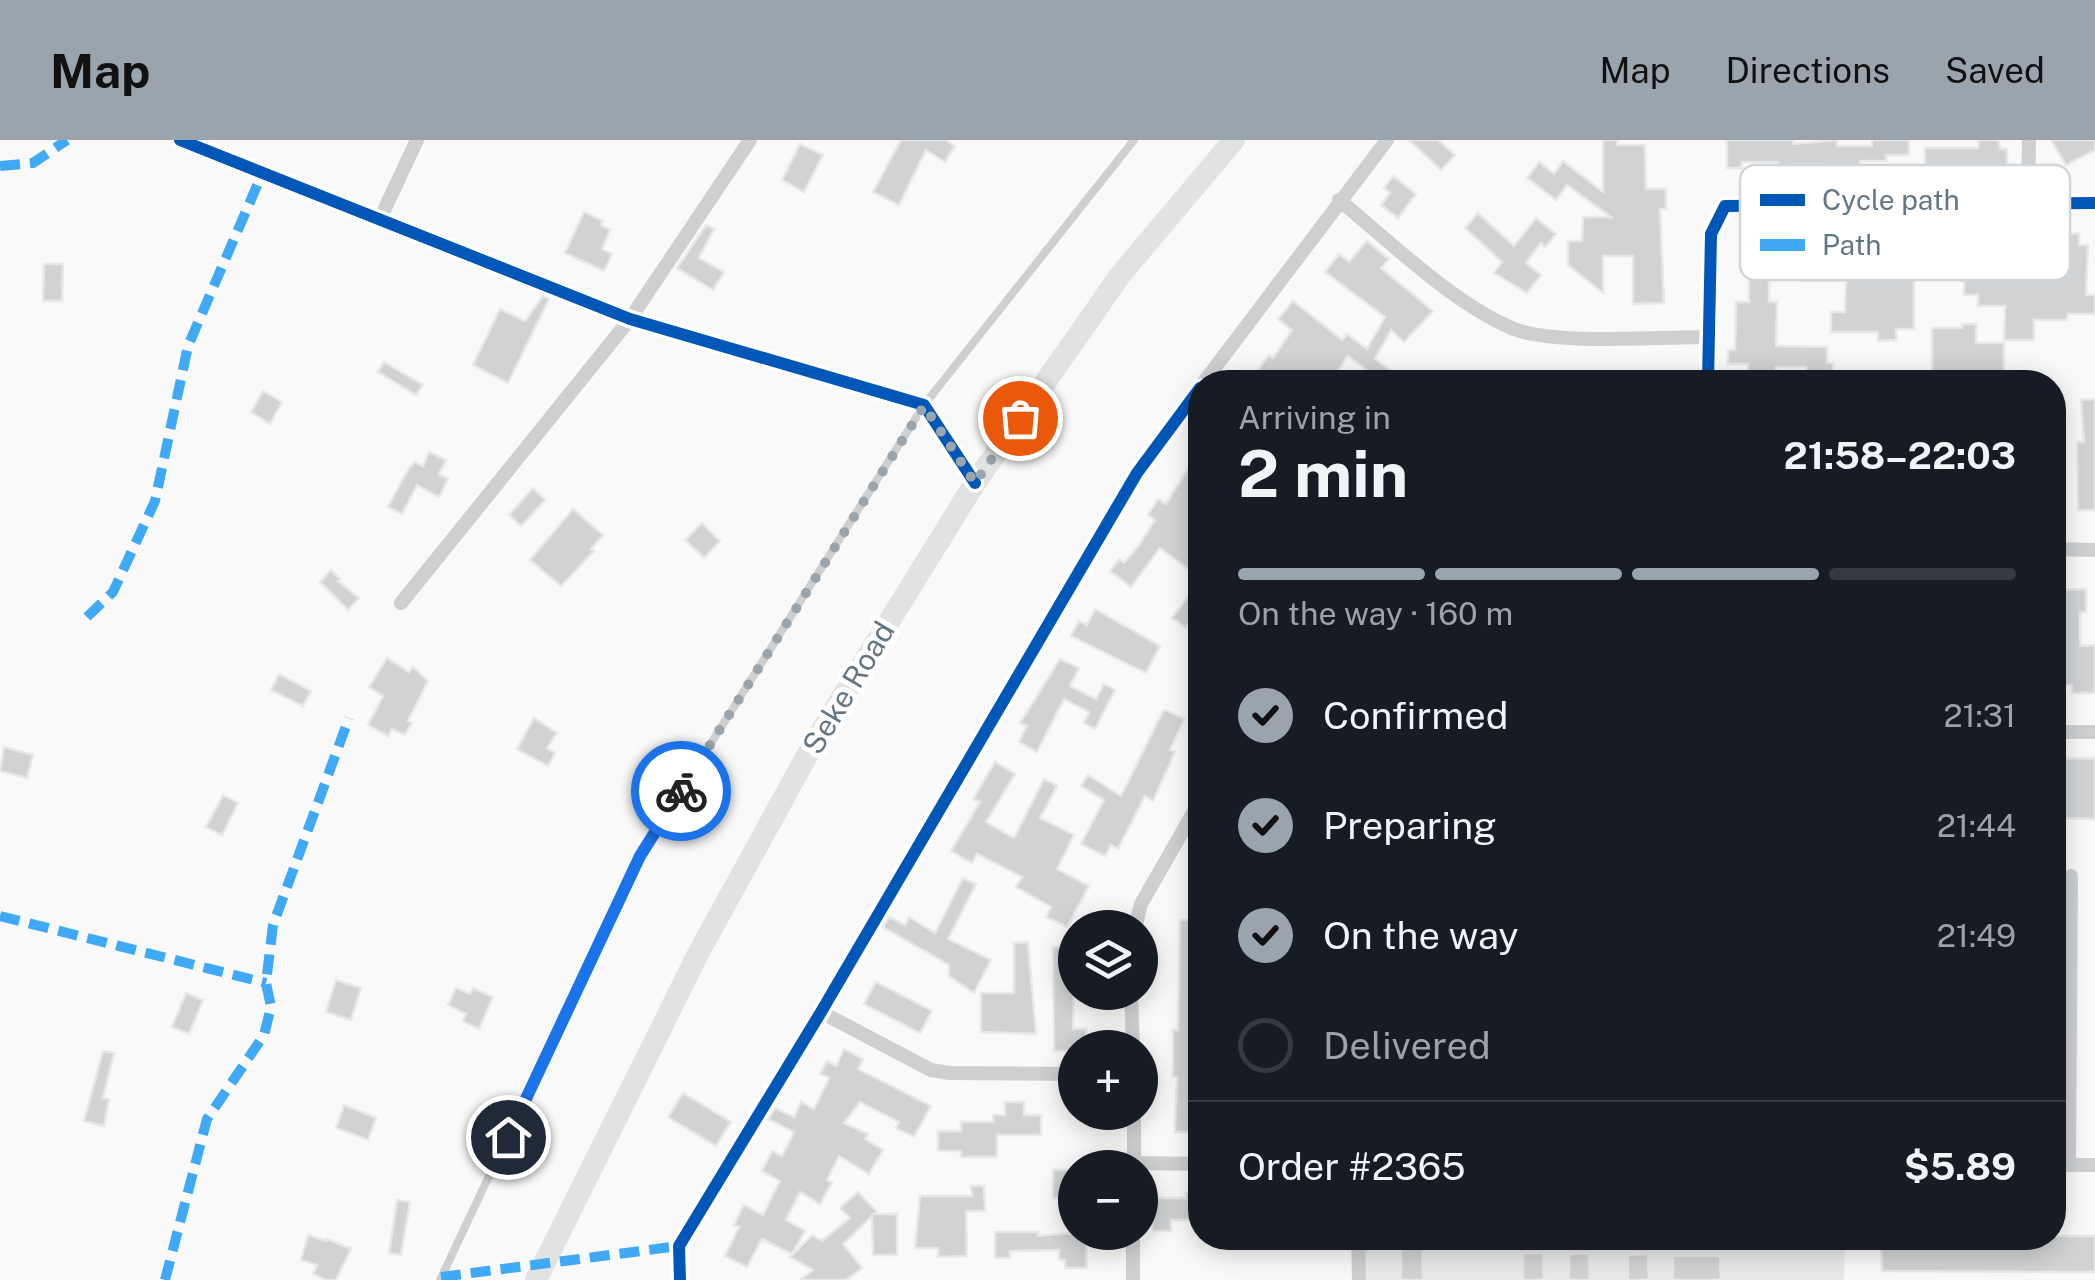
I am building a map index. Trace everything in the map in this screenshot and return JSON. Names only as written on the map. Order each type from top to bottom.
[{"type":"main road","name":"Seke Road","points":[[536,1280],[698,952],[815,741],[975,483],[1121,274],[1234,140]]},
{"type":"street","points":[[180,140],[630,319],[924,406],[975,483]]},
{"type":"street","points":[[380,219],[417,140]]},
{"type":"street","points":[[400,604],[630,319],[750,140]]},
{"type":"street","points":[[1213,370],[1387,140]]},
{"type":"street","points":[[2029,140],[2029,165]]},
{"type":"street","points":[[1339,200],[1460,298],[1515,329],[1566,337],[1708,337]]},
{"type":"street","points":[[1708,370],[1711,234],[1724,206],[1740,206]]},
{"type":"street","points":[[680,1280],[679,1246],[1137,473],[1188,404]]},
{"type":"street","points":[[2066,549],[2095,550]]},
{"type":"street","points":[[2066,732],[2095,732]]},
{"type":"street","points":[[1140,910],[1188,822]]},
{"type":"street","points":[[2071,876],[2069,1165],[2095,1165]]},
{"type":"street","points":[[821,1012],[931,1070],[1058,1074]]},
{"type":"street","points":[[1158,1165],[1188,1164]]},
{"type":"street","points":[[1133,1250],[1133,1280]]},
{"type":"street","points":[[1358,1250],[1359,1280]]},
{"type":"lane","points":[[440,1280],[640,856],[924,406],[1134,140]]},
{"type":"shaded area","points":[[1365,1250],[1845,1250],[1844,1280],[1366,1280]]},
{"type":"building","points":[[901,140],[946,140],[955,146],[945,162],[926,150],[899,205],[873,192]]},
{"type":"building","points":[[1409,140],[1438,140],[1455,155],[1441,170]]},
{"type":"building","points":[[1603,140],[1617,140],[1617,145],[1645,145],[1646,189],[1666,189],[1666,209],[1660,209],[1664,303],[1633,304],[1633,256],[1603,256],[1603,293],[1568,265],[1568,241],[1582,241],[1583,217],[1611,217],[1567,185],[1556,200],[1527,178],[1539,162],[1554,174],[1563,161],[1603,192]]},
{"type":"building","points":[[1727,140],[1793,140],[1793,144],[1837,140],[1837,146],[1872,146],[1872,140],[1909,140],[1909,155],[1886,155],[1886,161],[1860,161],[1860,165],[1742,162],[1740,168],[1727,168]]},
{"type":"building","points":[[1978,140],[1999,140],[2000,149],[2007,149],[2007,165],[1925,165],[1925,148],[1978,148]]},
{"type":"building","points":[[2051,140],[2095,140],[2095,150],[2066,165]]},
{"type":"building","points":[[800,144],[823,155],[804,192],[782,180]]},
{"type":"building","points":[[1393,176],[1416,194],[1398,218],[1381,205],[1390,193],[1384,188]]},
{"type":"building","points":[[584,212],[603,221],[601,225],[610,230],[602,249],[612,254],[604,271],[565,253]]},
{"type":"building","points":[[1478,213],[1514,246],[1536,218],[1556,234],[1545,247],[1541,243],[1526,263],[1541,275],[1527,293],[1494,273],[1502,262],[1465,228]]},
{"type":"building","points":[[706,225],[714,229],[699,258],[724,272],[713,290],[677,268]]},
{"type":"building","points":[[2079,233],[2079,245],[2088,245],[2086,295],[2095,295],[2095,314],[2068,314],[2067,320],[2034,320],[2034,340],[2004,340],[2005,306],[1978,306],[1978,295],[1964,295],[1961,280],[2070,280],[2070,234]]},
{"type":"building","points":[[1367,241],[1389,259],[1381,268],[1433,311],[1404,342],[1391,330],[1375,359],[1390,370],[1366,370],[1348,356],[1338,370],[1258,370],[1269,355],[1273,358],[1292,330],[1278,319],[1293,301],[1342,340],[1347,334],[1367,349],[1385,317],[1325,272],[1339,254],[1349,262]]},
{"type":"building","points":[[44,264],[63,264],[62,301],[43,301]]},
{"type":"building","points":[[1749,280],[1769,280],[1769,302],[1777,302],[1776,346],[1827,347],[1827,363],[1833,363],[1833,370],[1748,370],[1748,364],[1728,364],[1728,350],[1735,350],[1736,302],[1749,302]]},
{"type":"building","points":[[1914,280],[1914,329],[1896,329],[1896,340],[1878,341],[1878,332],[1831,332],[1831,312],[1845,312],[1846,281],[1801,281]]},
{"type":"building","points":[[543,296],[549,299],[508,383],[473,365],[500,309],[525,321]]},
{"type":"building","points":[[1962,324],[1976,324],[1976,343],[2004,343],[2004,370],[1932,370],[1932,328],[1962,328]]},
{"type":"building","points":[[384,362],[423,385],[416,395],[378,372]]},
{"type":"building","points":[[263,391],[282,402],[270,424],[251,412]]},
{"type":"building","points":[[2095,399],[2095,510],[2078,510],[2077,442],[2084,442],[2081,400]]},
{"type":"building","points":[[429,452],[446,460],[439,474],[448,479],[439,497],[417,485],[402,514],[388,507],[409,468],[415,462],[423,466]]},
{"type":"building","points":[[1188,469],[1188,569],[1160,548],[1131,587],[1110,571],[1119,559],[1124,563],[1139,545],[1155,520],[1148,515],[1158,499],[1166,504]]},
{"type":"building","points":[[533,488],[545,500],[521,526],[509,515]]},
{"type":"building","points":[[573,509],[603,535],[591,549],[594,551],[561,586],[530,560]]},
{"type":"building","points":[[702,523],[720,541],[704,558],[685,540]]},
{"type":"building","points":[[331,570],[359,598],[348,610],[320,582]]},
{"type":"building","points":[[2086,589],[2086,612],[2080,612],[2080,646],[2095,645],[2095,693],[2072,693],[2072,685],[2066,685],[2066,590]]},
{"type":"building","points":[[1188,596],[1186,628],[1172,618]]},
{"type":"building","points":[[1095,609],[1160,646],[1146,673],[1071,636],[1079,621],[1087,625]]},
{"type":"building","points":[[387,658],[409,672],[413,667],[428,681],[405,735],[392,729],[388,736],[368,725],[383,696],[369,687]]},
{"type":"building","points":[[1060,659],[1079,668],[1070,686],[1096,699],[1104,684],[1115,690],[1095,729],[1084,723],[1089,712],[1064,699],[1037,752],[1019,742],[1027,726],[1020,723]]},
{"type":"building","points":[[279,674],[311,691],[303,706],[271,690]]},
{"type":"building","points":[[1166,710],[1184,719],[1170,750],[1175,752],[1153,801],[1145,796],[1118,849],[1111,845],[1105,856],[1081,844],[1104,800],[1081,786],[1088,775],[1121,796]]},
{"type":"building","points":[[534,718],[557,733],[547,748],[555,753],[548,766],[517,749]]},
{"type":"building","points":[[4,747],[33,755],[27,778],[0,771]]},
{"type":"building","points":[[2095,758],[2095,819],[2066,818],[2066,759]]},
{"type":"building","points":[[995,762],[1015,774],[986,822],[1014,838],[1044,779],[1057,786],[1040,818],[1074,835],[1057,869],[1089,886],[1076,910],[1058,910],[1058,923],[1046,917],[1051,907],[1016,887],[1022,877],[977,854],[972,863],[951,851],[980,802],[973,799]]},
{"type":"building","points":[[223,795],[238,803],[222,835],[206,827]]},
{"type":"building","points":[[963,878],[976,884],[948,939],[991,960],[974,993],[949,976],[949,965],[883,927],[889,917],[905,925],[909,917],[935,933]]},
{"type":"building","points":[[1180,920],[1188,920],[1188,1132],[1175,1132],[1177,1077],[1173,1077],[1173,1030],[1178,1030]]},
{"type":"building","points":[[1028,942],[1036,1034],[981,1032],[981,993],[1014,993],[1014,943]]},
{"type":"building","points":[[1053,947],[1058,947],[1058,1010],[1073,1010],[1073,1029],[1086,1030],[1058,1030],[1058,1051],[1054,1051]]},
{"type":"building","points":[[336,980],[361,988],[351,1020],[326,1012]]},
{"type":"building","points":[[876,982],[932,1011],[920,1033],[864,1004]]},
{"type":"building","points":[[456,988],[470,994],[473,988],[493,997],[479,1029],[463,1021],[466,1014],[448,1005]]},
{"type":"building","points":[[186,993],[203,1000],[189,1034],[172,1027]]},
{"type":"building","points":[[844,1049],[863,1059],[858,1069],[931,1106],[914,1137],[896,1128],[899,1122],[860,1102],[844,1123],[868,1134],[865,1139],[883,1150],[869,1174],[839,1156],[827,1180],[832,1183],[820,1204],[800,1192],[786,1220],[805,1231],[792,1254],[762,1239],[747,1267],[725,1256],[744,1205],[763,1215],[780,1181],[762,1171],[772,1151],[782,1156],[794,1132],[768,1119],[775,1108],[794,1117],[801,1102],[814,1109],[829,1078],[820,1074],[827,1061],[836,1066]]},
{"type":"building","points":[[103,1051],[114,1053],[103,1098],[109,1099],[104,1126],[84,1121]]},
{"type":"building","points":[[683,1093],[731,1122],[716,1146],[668,1117]]},
{"type":"building","points":[[1005,1102],[1024,1102],[1024,1115],[1041,1115],[1041,1135],[997,1135],[997,1157],[961,1157],[961,1151],[938,1151],[938,1131],[961,1131],[961,1122],[993,1122],[993,1115],[1005,1115]]},
{"type":"building","points":[[344,1105],[376,1118],[368,1140],[336,1128]]},
{"type":"building","points":[[1053,1170],[1058,1170],[1058,1198],[1053,1198]]},
{"type":"building","points":[[971,1186],[984,1186],[985,1211],[966,1211],[967,1256],[938,1257],[938,1248],[915,1248],[920,1196],[972,1196]]},
{"type":"building","points":[[858,1192],[877,1212],[874,1214],[897,1214],[897,1255],[873,1255],[872,1216],[843,1244],[862,1268],[846,1280],[800,1280],[813,1270],[790,1257],[812,1235],[822,1241],[850,1218],[840,1208]]},
{"type":"building","points":[[1188,1193],[1188,1220],[1171,1220],[1171,1231],[1158,1231],[1158,1198],[1186,1198]]},
{"type":"building","points":[[397,1200],[410,1202],[401,1255],[389,1253]]},
{"type":"building","points":[[995,1232],[1058,1234],[1059,1250],[1010,1251],[1010,1258],[995,1258]]},
{"type":"building","points":[[308,1235],[351,1249],[336,1280],[313,1274],[317,1265],[301,1260]]},
{"type":"building","points":[[2066,1236],[2095,1236],[2095,1272],[1882,1271],[1881,1250],[2066,1250]]},
{"type":"building","points":[[1059,1250],[1086,1250],[1087,1268],[1065,1268],[1065,1260],[1059,1260]]},
{"type":"building","points":[[1401,1250],[1422,1250],[1423,1280],[1401,1280]]},
{"type":"building","points":[[1523,1253],[1543,1253],[1544,1280],[1523,1280]]},
{"type":"building","points":[[1589,1253],[1590,1280],[1569,1280],[1569,1254]]},
{"type":"building","points":[[1648,1254],[1649,1280],[1628,1280],[1628,1255]]},
{"type":"building","points":[[1673,1256],[1720,1256],[1721,1280],[1673,1280]]},
{"type":"marked path","points":[[0,166],[33,163],[67,140]]},
{"type":"marked path","points":[[87,617],[113,592],[155,501],[188,346],[262,174]]},
{"type":"marked path","points":[[165,1280],[207,1119],[264,1035],[271,1007],[266,983],[273,925],[349,718]]},
{"type":"marked path","points":[[0,916],[266,983]]},
{"type":"marked path","points":[[441,1277],[679,1246]]},
{"type":"cycle path","points":[[180,140],[630,319],[924,405],[975,483]]},
{"type":"cycle path","points":[[2070,203],[2095,203]]},
{"type":"cycle path","points":[[1708,370],[1711,234],[1725,206],[1740,206]]},
{"type":"cycle path","points":[[680,1280],[679,1246],[1137,473],[1188,404]]},
{"type":"way so far","points":[[681,791],[924,406],[975,483],[1020,418]]},
{"type":"route","points":[[508,1137],[640,856],[681,791]]}]
